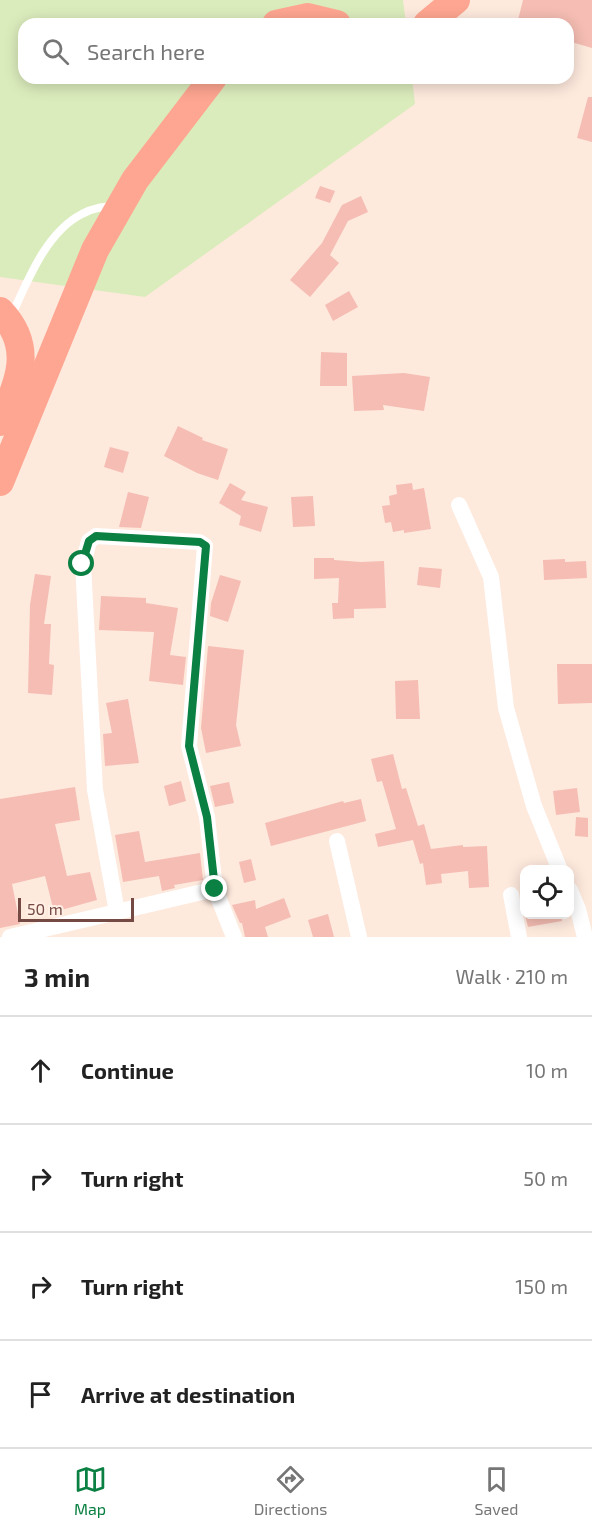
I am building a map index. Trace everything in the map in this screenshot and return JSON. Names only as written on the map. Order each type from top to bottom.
[{"type":"highway","points":[[434,18],[456,0]]},
{"type":"highway","points":[[300,18],[308,16],[315,18]]},
{"type":"highway","points":[[0,482],[95,250],[135,180],[208,84]]},
{"type":"highway","points":[[0,422],[21,371],[20,346],[5,316]]},
{"type":"street","points":[[459,505],[491,576],[506,708],[534,806],[558,865]]},
{"type":"street","points":[[117,912],[95,790],[82,564],[89,541],[96,536],[200,542],[206,546],[189,746],[207,817],[215,889],[234,937]]},
{"type":"street","points":[[337,841],[358,937]]},
{"type":"street","points":[[10,937],[215,889]]},
{"type":"street","points":[[511,895],[519,937]]},
{"type":"street","points":[[574,895],[585,909],[585,937]]},
{"type":"lane","points":[[5,316],[58,232],[68,222],[94,209],[121,204]]},
{"type":"green space","points":[[0,0],[403,0],[405,18],[18,18],[18,84],[413,84],[415,104],[145,297],[0,277]]},
{"type":"building","points":[[523,0],[592,0],[592,48],[574,43],[574,18],[518,18]]},
{"type":"building","points":[[588,97],[592,97],[592,142],[577,138]]},
{"type":"building","points":[[320,186],[335,191],[330,203],[315,198]]},
{"type":"building","points":[[361,196],[368,212],[348,221],[330,255],[339,263],[310,297],[290,280],[322,243],[342,205]]},
{"type":"building","points":[[349,291],[358,307],[333,321],[325,305]]},
{"type":"building","points":[[321,352],[347,353],[347,386],[320,386]]},
{"type":"building","points":[[404,373],[430,377],[424,411],[383,405],[384,410],[354,411],[352,376]]},
{"type":"building","points":[[178,426],[203,438],[202,440],[228,449],[218,480],[197,473],[164,456]]},
{"type":"building","points":[[110,447],[129,452],[123,473],[104,467]]},
{"type":"building","points":[[230,483],[246,492],[241,500],[268,507],[261,532],[239,525],[241,516],[219,503]]},
{"type":"building","points":[[412,483],[413,490],[424,488],[431,529],[404,533],[404,530],[393,532],[391,522],[385,523],[382,506],[390,505],[389,496],[397,494],[396,485]]},
{"type":"building","points":[[128,492],[149,497],[141,528],[119,527]]},
{"type":"building","points":[[313,496],[315,526],[293,527],[291,497]]},
{"type":"building","points":[[314,558],[361,562],[384,561],[386,608],[354,609],[354,618],[333,619],[332,603],[338,603],[339,578],[314,579]]},
{"type":"building","points":[[565,559],[565,562],[586,561],[587,578],[544,580],[543,560]]},
{"type":"building","points":[[419,567],[442,569],[440,588],[417,585]]},
{"type":"building","points":[[35,574],[51,576],[44,624],[51,624],[49,664],[54,665],[52,695],[28,693],[30,605]]},
{"type":"building","points":[[220,575],[241,581],[228,622],[210,616],[211,603]]},
{"type":"building","points":[[101,596],[146,598],[146,603],[178,608],[170,655],[186,657],[183,685],[149,681],[154,632],[99,630]]},
{"type":"building","points":[[208,646],[244,650],[236,725],[241,746],[206,753],[201,728]]},
{"type":"building","points":[[557,664],[592,664],[592,703],[558,704]]},
{"type":"building","points":[[418,680],[420,719],[396,719],[395,681]]},
{"type":"building","points":[[128,699],[139,763],[105,766],[103,734],[112,733],[106,703]]},
{"type":"building","points":[[393,754],[402,789],[406,788],[418,826],[424,824],[431,849],[463,845],[463,847],[487,846],[489,887],[469,888],[468,871],[441,874],[442,883],[426,885],[423,863],[420,864],[413,840],[378,847],[375,834],[396,829],[382,781],[377,782],[371,759]]},
{"type":"building","points":[[181,781],[186,801],[169,806],[164,786]]},
{"type":"building","points":[[229,782],[234,803],[215,807],[210,786]]},
{"type":"building","points":[[75,787],[80,820],[55,824],[67,876],[90,872],[97,900],[54,912],[45,876],[12,884],[20,924],[0,928],[0,799]]},
{"type":"building","points":[[577,788],[580,812],[556,815],[553,791]]},
{"type":"building","points":[[361,799],[366,821],[271,846],[265,823],[343,801],[344,803]]},
{"type":"building","points":[[576,817],[588,818],[588,837],[575,836]]},
{"type":"building","points":[[139,831],[145,862],[200,853],[203,880],[174,885],[175,888],[162,891],[159,876],[123,882],[115,835]]},
{"type":"building","points":[[251,859],[256,880],[244,883],[239,862]]},
{"type":"building","points":[[284,898],[291,917],[265,927],[268,937],[245,937],[242,923],[232,905],[255,900],[256,909]]},
{"type":"building","points":[[328,914],[334,937],[313,937],[308,920]]},
{"type":"building","points":[[526,919],[562,919],[562,921],[528,927]]},
{"type":"route","points":[[82,564],[89,541],[96,536],[200,542],[206,546],[189,746],[207,817],[215,889]]}]
